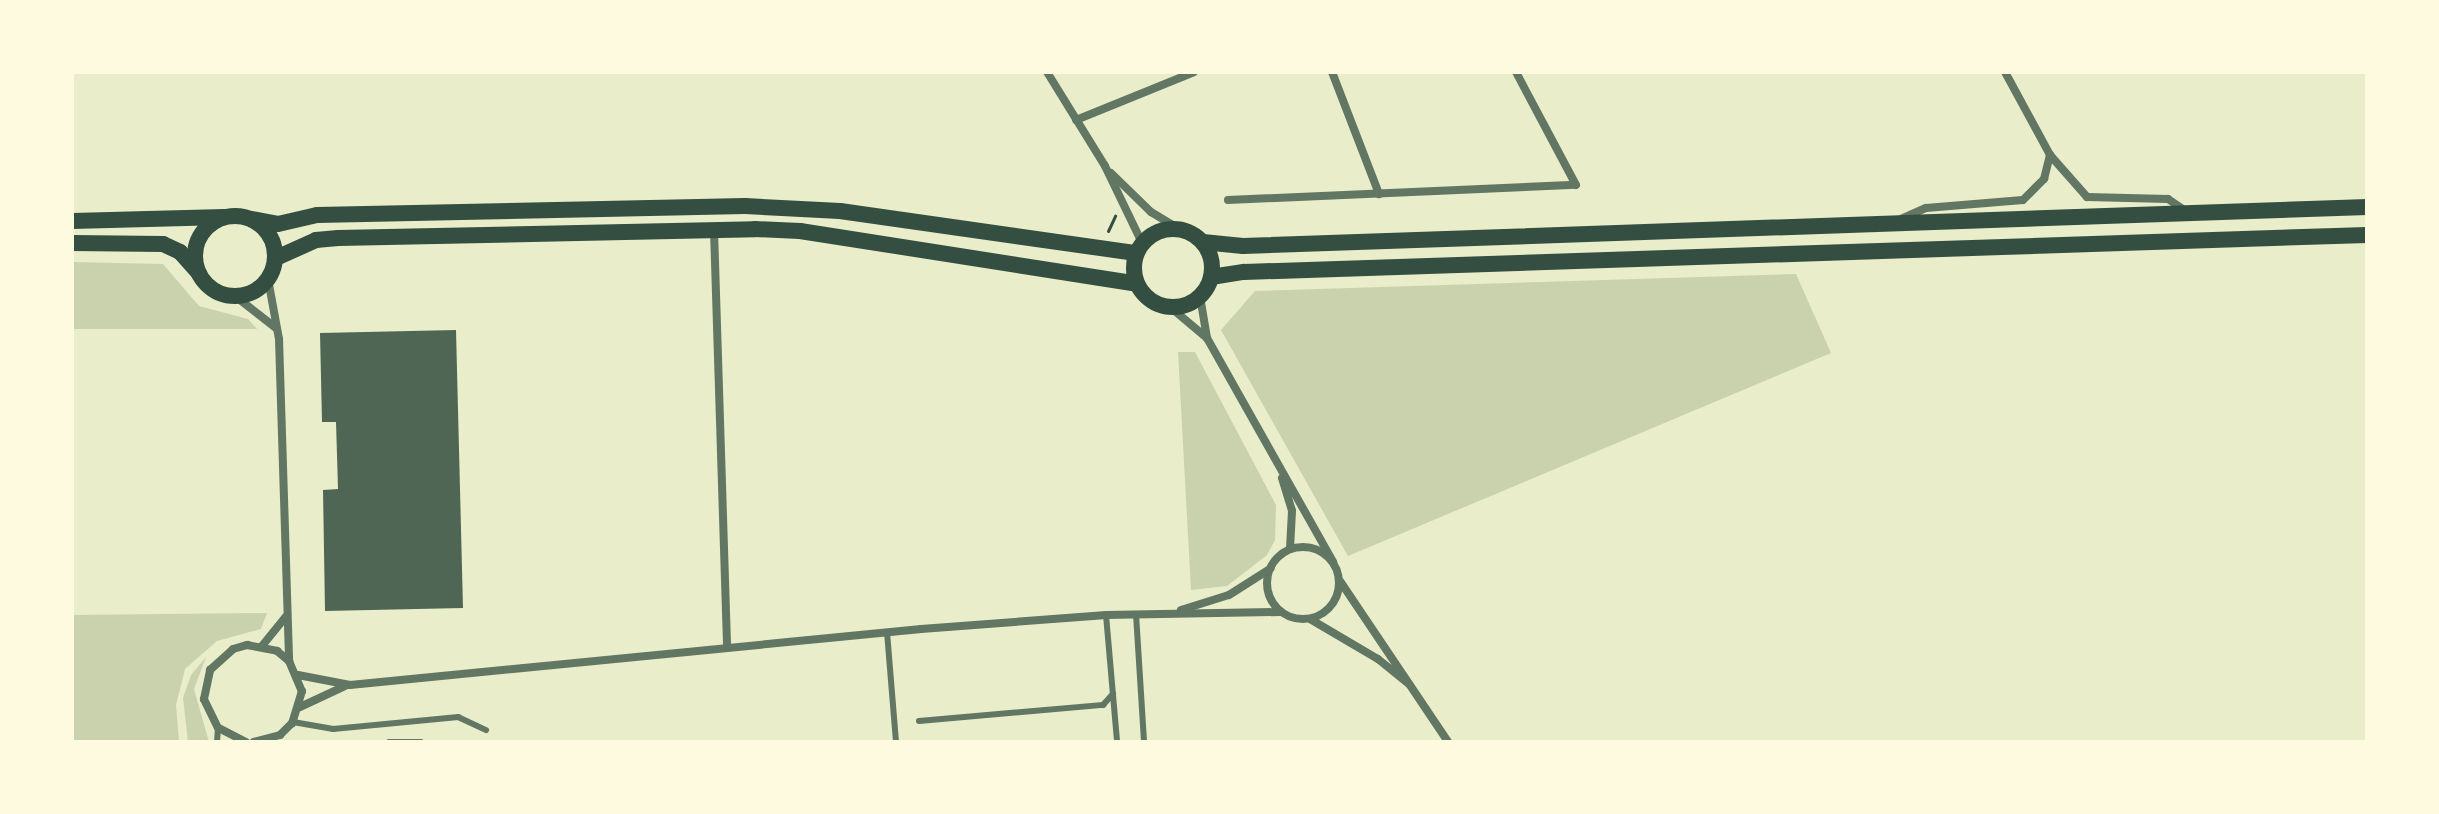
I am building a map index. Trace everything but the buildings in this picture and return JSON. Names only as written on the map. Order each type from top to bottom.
[{"type":"main road","points":[[72,221],[225,217],[278,224],[317,215],[745,206],[840,211],[1139,248]]},
{"type":"main road","points":[[1137,284],[1139,248],[1159,231],[1179,229],[1203,242],[1243,246],[2367,207]]},
{"type":"main road","points":[[199,273],[199,239],[225,217]]},
{"type":"main road","points":[[72,243],[163,244],[180,252],[214,290],[235,296],[268,279],[276,258],[270,235],[252,219]]},
{"type":"main road","points":[[276,258],[316,240],[338,238],[800,231],[1137,284],[1150,300],[1170,307],[1200,296],[1211,277],[1203,242]]},
{"type":"main road","points":[[1211,277],[1260,271],[2367,235]]},
{"type":"street","points":[[1047,72],[1105,166],[1139,248]]},
{"type":"street","points":[[1076,120],[1194,72]]},
{"type":"street","points":[[1332,72],[1379,194]]},
{"type":"street","points":[[1228,200],[1576,185],[1516,72]]},
{"type":"street","points":[[2005,72],[2050,155],[2091,199],[2168,199],[2190,214]]},
{"type":"street","points":[[1891,223],[1926,208],[2023,200],[2044,179],[2050,155]]},
{"type":"street","points":[[1105,166],[1144,206],[1179,229]]},
{"type":"street","points":[[714,230],[727,647]]},
{"type":"street","points":[[268,279],[276,328],[289,661]]},
{"type":"street","points":[[235,296],[276,328]]},
{"type":"street","points":[[1200,296],[1207,338],[1333,562],[1340,581],[1421,696],[1448,742]]},
{"type":"street","points":[[1170,307],[1207,338]]},
{"type":"street","points":[[1173,613],[1229,595],[1270,569],[1290,549],[1292,511],[1277,466]]},
{"type":"street","points":[[1290,549],[1315,548],[1333,562]]},
{"type":"street","points":[[1270,569],[1268,592],[1281,612]]},
{"type":"street","points":[[1310,619],[1335,602],[1340,581]]},
{"type":"street","points":[[298,675],[350,685],[887,632],[1106,615],[1281,612],[1310,619],[1378,659],[1421,696]]},
{"type":"street","points":[[262,646],[286,615]]},
{"type":"street","points":[[246,742],[218,728],[204,699],[210,670],[233,649],[262,646],[289,661],[298,675],[300,708],[279,739],[254,742]]},
{"type":"street","points":[[300,708],[350,685]]},
{"type":"lane","points":[[1136,614],[1144,742]]},
{"type":"lane","points":[[1106,615],[1117,742]]},
{"type":"lane","points":[[887,632],[896,742]]},
{"type":"lane","points":[[919,721],[1103,705],[1113,694]]},
{"type":"lane","points":[[293,722],[333,729],[458,717],[486,730]]},
{"type":"lane","points":[[217,742],[218,728]]},
{"type":"lane","points":[[389,742],[421,742]]},
{"type":"path","points":[[1106,235],[1115,208]]},
{"type":"green space","points":[[72,262],[163,264],[199,306],[248,319],[257,329],[72,329]]},
{"type":"green space","points":[[1796,274],[1831,353],[1348,556],[1221,330],[1255,291]]},
{"type":"green space","points":[[1178,352],[1195,352],[1276,505],[1275,540],[1267,555],[1227,586],[1191,590]]},
{"type":"green space","points":[[267,613],[261,629],[217,641],[185,669],[176,705],[179,742],[72,742],[72,615]]},
{"type":"green space","points":[[206,657],[194,689],[209,742],[188,742],[183,698],[191,675]]}]
